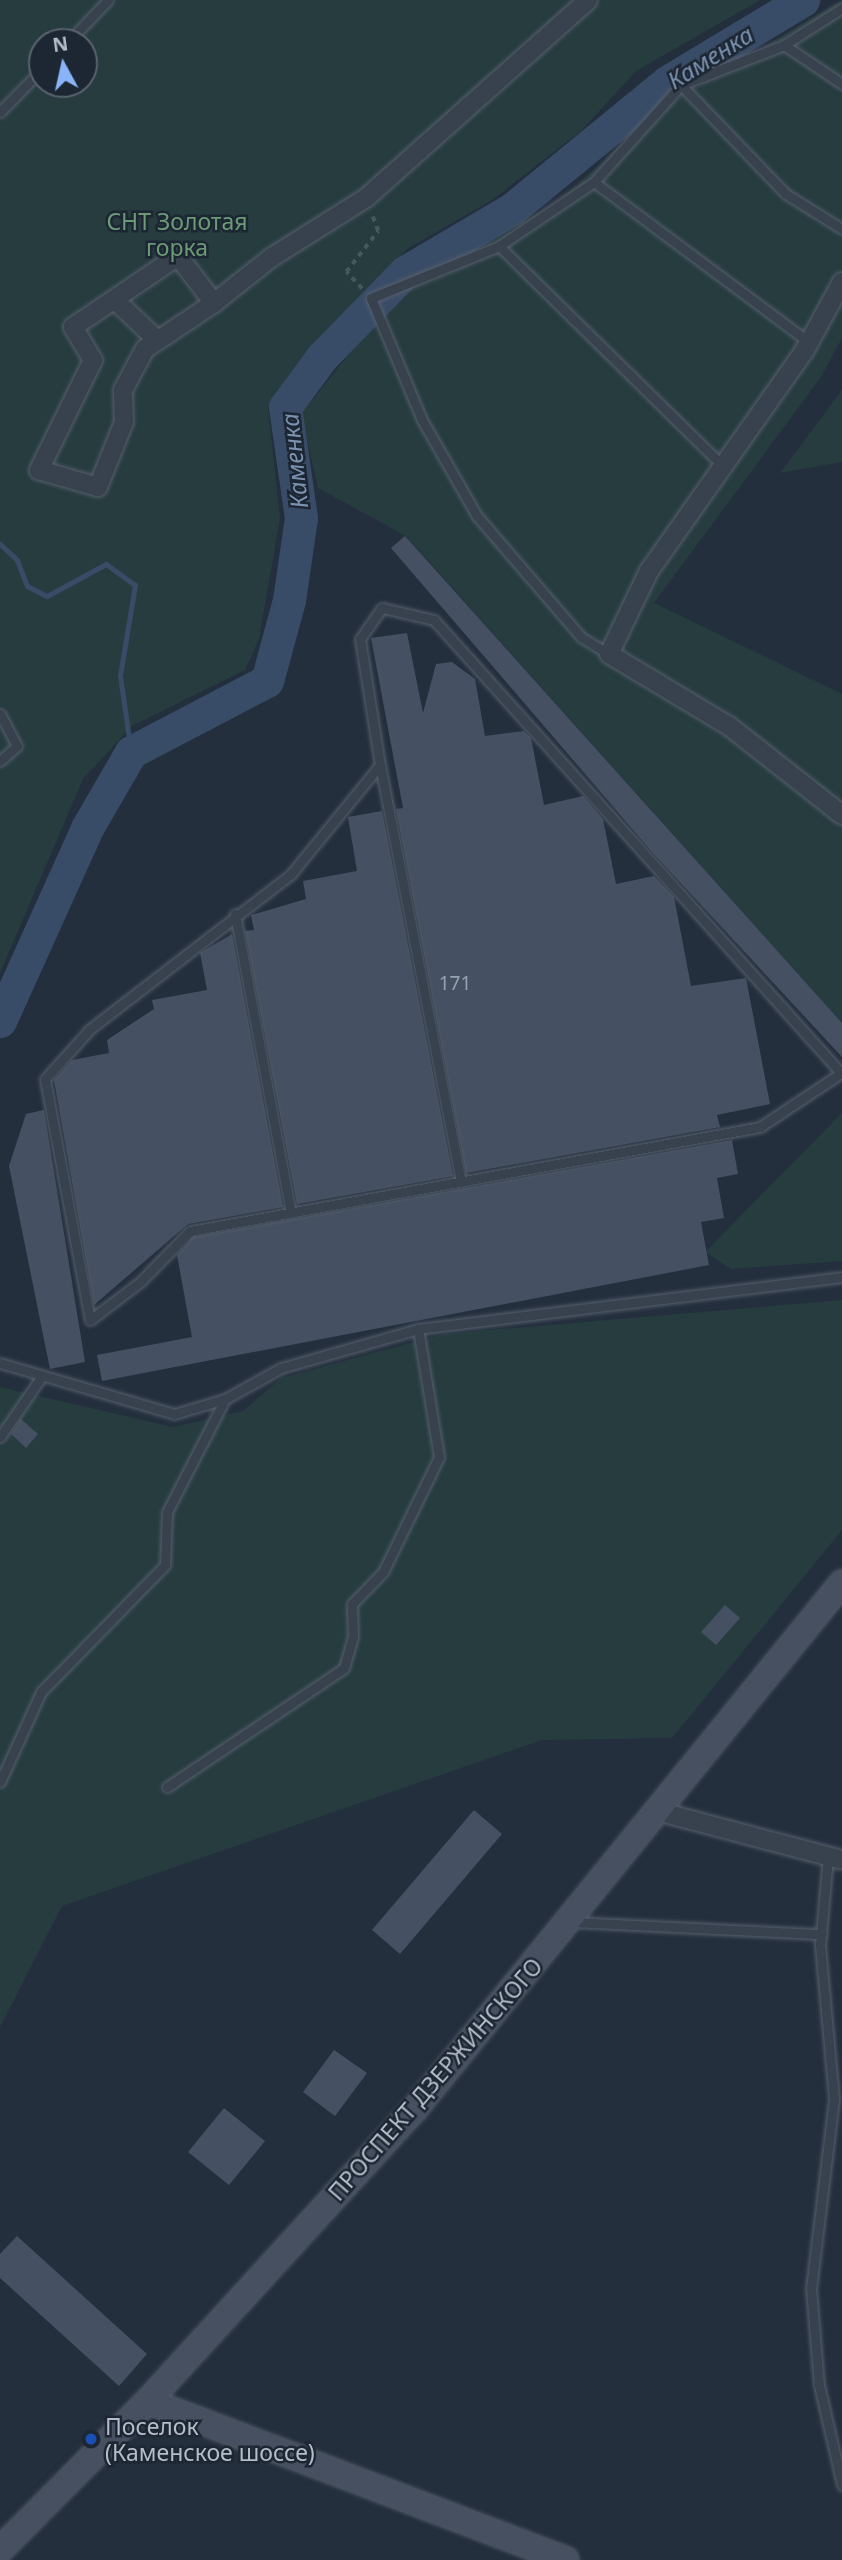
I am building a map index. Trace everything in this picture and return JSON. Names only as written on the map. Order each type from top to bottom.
[{"type":"street","points":[[214,303],[178,256],[116,301],[73,327],[93,360],[39,470],[98,487],[124,422],[123,390],[156,339],[214,303],[272,257],[366,198],[588,0]]},
{"type":"street","points":[[842,282],[809,342],[649,570],[609,654],[729,726],[842,815]]},
{"type":"street","points":[[116,301],[156,339]]},
{"type":"street","name":"ПРОСПЕКТ ДЗЕРЖИНСКОГО","points":[[0,2550],[148,2402],[414,2110],[842,1583]]},
{"type":"street","points":[[657,1811],[835,1858]]},
{"type":"street","points":[[148,2402],[566,2560]]},
{"type":"lane","points":[[81,28],[108,0]]},
{"type":"lane","points":[[609,654],[581,637],[477,516],[422,420],[371,298],[499,246],[594,182],[681,85],[785,44],[842,8]]},
{"type":"lane","points":[[785,44],[842,84]]},
{"type":"lane","points":[[0,112],[28,83]]},
{"type":"lane","points":[[681,85],[786,194],[842,229]]},
{"type":"lane","points":[[594,182],[809,342]]},
{"type":"lane","points":[[499,246],[723,466]]},
{"type":"lane","points":[[380,765],[291,874],[235,914],[90,1029],[45,1079],[90,1320],[190,1231],[461,1182],[760,1127],[842,1072],[434,620],[382,608],[360,639],[380,765],[461,1182]]},
{"type":"lane","points":[[0,714],[17,746],[0,761]]},
{"type":"lane","points":[[235,914],[291,1213]]},
{"type":"lane","points":[[0,1363],[174,1414],[225,1399],[281,1368],[418,1329],[842,1277]]},
{"type":"lane","points":[[167,1787],[344,1668],[353,1637],[352,1604],[383,1572],[439,1457],[418,1329]]},
{"type":"lane","points":[[0,1437],[42,1376]]},
{"type":"lane","points":[[0,1782],[41,1692],[165,1565],[167,1512],[225,1399]]},
{"type":"lane","points":[[835,1858],[822,1934],[834,2099],[811,2288],[813,2337],[842,2485]]},
{"type":"lane","points":[[568,1922],[822,1934]]},
{"type":"path","points":[[366,198],[378,231],[346,272],[371,298]]},
{"type":"green space","name":"СНТ Золотая горка","points":[[0,0],[760,0],[636,71],[582,130],[492,200],[407,249],[286,382],[268,408],[280,518],[259,639],[245,670],[132,726],[83,779],[0,973]]},
{"type":"green space","points":[[842,0],[842,338],[821,377],[654,603],[842,694],[842,1023],[406,536],[318,488],[301,414],[382,313],[434,268],[555,204],[664,107]]},
{"type":"green space","points":[[842,390],[842,462],[780,473]]},
{"type":"green space","points":[[842,1113],[842,1261],[731,1269],[705,1252]]},
{"type":"green space","points":[[842,1300],[842,1530],[672,1738],[542,1740],[62,1906],[0,2027],[0,1387],[173,1427],[243,1411],[281,1378],[444,1334]]},
{"type":"building","points":[[405,536],[842,1023],[842,1057],[653,853],[391,548]]},
{"type":"building","points":[[407,633],[423,713],[436,664],[452,662],[475,679],[485,736],[524,731],[531,738],[544,805],[583,796],[603,819],[616,884],[654,876],[674,897],[691,986],[746,978],[770,1104],[717,1115],[720,1127],[466,1173],[396,809],[403,808],[371,638]]},
{"type":"building","points":[[382,811],[453,1176],[297,1204],[245,931],[254,930],[251,915],[306,899],[303,881],[357,871],[348,817]]},
{"type":"building","points":[[232,934],[283,1207],[188,1224],[94,1305],[54,1080],[72,1060],[109,1053],[107,1040],[154,1009],[152,1000],[207,990],[200,953]]},
{"type":"building","points":[[44,1110],[85,1362],[50,1369],[9,1166],[26,1114]]},
{"type":"building","points":[[732,1140],[738,1174],[717,1178],[724,1218],[701,1222],[709,1265],[102,1381],[97,1355],[192,1337],[177,1255],[193,1237]]},
{"type":"building","points":[[21,1419],[38,1434],[26,1448],[11,1434]]},
{"type":"building","points":[[725,1605],[740,1618],[716,1645],[701,1632]]},
{"type":"building","points":[[474,1810],[502,1834],[400,1954],[372,1930]]},
{"type":"building","points":[[334,2050],[367,2073],[335,2116],[303,2092]]},
{"type":"building","points":[[224,2108],[265,2141],[229,2185],[188,2152]]},
{"type":"building","points":[[17,2236],[147,2354],[119,2386],[0,2278],[0,2254]]},
{"type":"waterway","name":"Каменка","points":[[0,1021],[87,828],[131,752],[267,681],[289,600],[301,518],[285,407],[322,357],[405,272],[512,209],[667,82],[803,0]]},
{"type":"waterway","points":[[0,544],[17,560],[27,586],[47,596],[106,564],[135,585],[120,676],[131,752]]},
{"type":"place","name":"Поселок (Каменское шоссе)","points":[[91,2439]]}]
